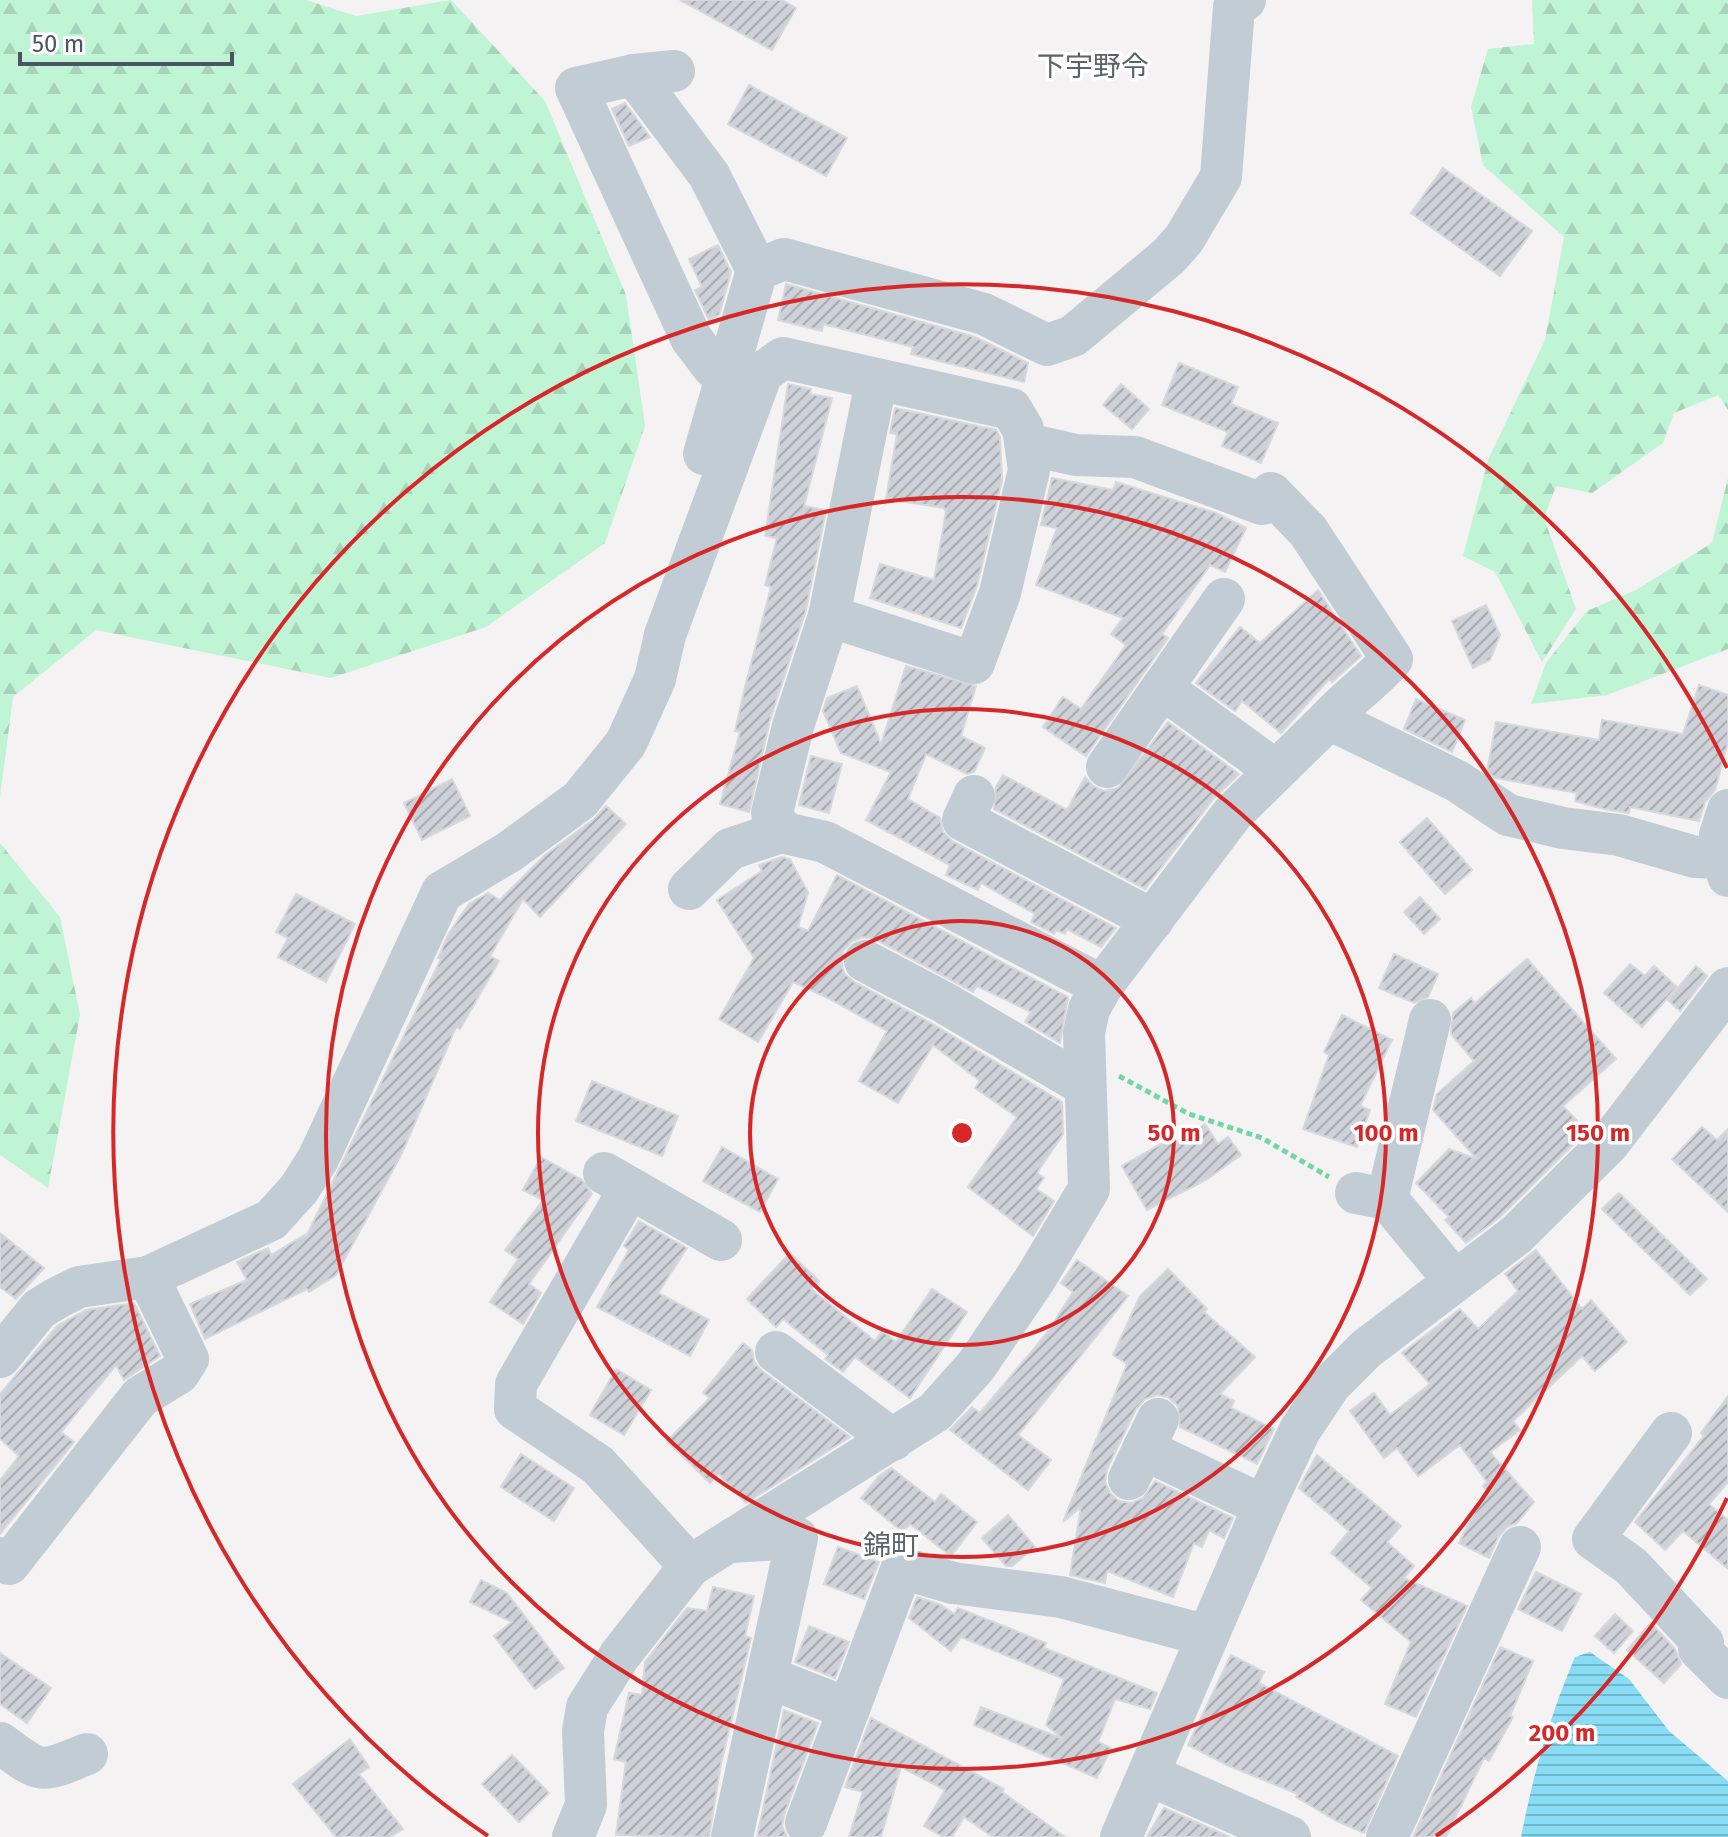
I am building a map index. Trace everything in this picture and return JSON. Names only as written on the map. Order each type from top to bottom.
[{"type":"street","points":[[757,270],[784,259],[984,314],[1047,345],[1073,336],[1169,256],[1184,239],[1221,177],[1234,7],[1245,0]]},
{"type":"street","points":[[0,1357],[39,1309],[57,1298],[79,1287],[148,1277],[271,1220],[299,1189],[318,1159],[442,892],[509,852],[580,800],[626,743],[655,679],[691,495],[729,373],[757,270],[654,73],[576,88],[691,338],[713,367],[729,373]]},
{"type":"street","points":[[665,635],[762,373],[783,358],[876,382],[1011,409],[1027,444],[1029,470],[1000,593],[974,663],[829,616]]},
{"type":"street","points":[[781,832],[772,813],[793,726],[829,616],[876,382]]},
{"type":"street","points":[[573,1837],[586,1805],[583,1731],[587,1707],[620,1655],[690,1566],[935,1412],[976,1366],[1089,1189],[1083,1070],[1089,1009],[1102,986],[1233,813],[1346,701],[1370,684],[1392,659],[1308,531],[1271,493],[1262,504],[1135,457],[1076,455],[1027,444]]},
{"type":"street","points":[[1107,767],[1224,599]]},
{"type":"street","points":[[1162,688],[1275,770]]},
{"type":"street","points":[[1329,719],[1457,781],[1508,815],[1563,828],[1619,835],[1725,867],[1720,835],[1728,810]]},
{"type":"street","points":[[974,796],[963,820],[1153,920]]},
{"type":"street","points":[[689,889],[730,849],[781,832],[825,842],[1102,986]]},
{"type":"street","points":[[865,961],[1083,1070]]},
{"type":"street","points":[[1121,1837],[1264,1506],[1300,1430],[1330,1385],[1366,1349],[1516,1235],[1609,1143],[1728,988]]},
{"type":"street","points":[[1430,1020],[1371,1196],[1454,1280]]},
{"type":"street","points":[[690,1566],[598,1465],[515,1409],[516,1384],[617,1180],[721,1240]]},
{"type":"street","points":[[0,1558],[9,1564],[140,1397],[179,1373],[188,1359],[148,1277]]},
{"type":"street","points":[[776,1352],[893,1440]]},
{"type":"street","points":[[1671,1433],[1593,1539],[1631,1566],[1703,1643],[1699,1649],[1728,1678]]},
{"type":"street","points":[[1143,1449],[1264,1506]]},
{"type":"street","points":[[731,1542],[797,1538],[732,1837]]},
{"type":"street","points":[[1387,1837],[1520,1547]]},
{"type":"street","points":[[806,1823],[902,1568],[953,1583],[1061,1597],[1208,1636]]},
{"type":"street","points":[[767,1677],[849,1709]]},
{"type":"street","points":[[0,1743],[36,1769],[52,1769],[87,1754]]},
{"type":"street","points":[[1149,1775],[1290,1837]]},
{"type":"path","points":[[1083,1070],[1189,1114],[1262,1138],[1371,1196]]},
{"type":"green space","points":[[0,0],[306,0],[356,16],[451,0],[545,101],[626,295],[645,426],[605,543],[486,627],[331,678],[96,630],[13,697],[0,797]]},
{"type":"green space","points":[[1532,0],[1728,0],[1728,410],[1718,395],[1674,413],[1663,443],[1592,493],[1556,486],[1544,518],[1576,609],[1542,662],[1495,572],[1463,556],[1488,460],[1545,340],[1564,237],[1483,165],[1471,107],[1488,49],[1534,44]]},
{"type":"green space","points":[[1728,478],[1728,649],[1607,695],[1531,704],[1546,663],[1587,611],[1636,590],[1712,543]]},
{"type":"green space","points":[[0,843],[60,917],[80,1015],[48,1188],[0,1155]]},
{"type":"water","points":[[1590,1652],[1629,1679],[1669,1731],[1728,1781],[1728,1837],[1521,1837],[1537,1768],[1558,1701],[1575,1657]]},
{"type":"building","points":[[680,0],[782,0],[796,8],[772,50]]},
{"type":"building","points":[[749,85],[847,138],[826,176],[728,124]]},
{"type":"building","points":[[625,103],[650,137],[629,146],[612,109]]},
{"type":"building","points":[[1443,168],[1532,231],[1500,276],[1411,213]]},
{"type":"building","points":[[718,245],[731,272],[719,315],[709,320],[695,290],[702,287],[689,259]]},
{"type":"building","points":[[786,284],[975,337],[1028,363],[1024,382],[911,354],[913,347],[823,324],[822,331],[778,320]]},
{"type":"building","points":[[1179,363],[1238,387],[1231,404],[1278,423],[1261,463],[1222,446],[1228,432],[1162,405]]},
{"type":"building","points":[[788,384],[811,389],[810,394],[832,398],[804,506],[826,510],[806,610],[770,720],[749,812],[720,804],[740,732],[735,731],[771,587],[765,585],[777,538],[765,536]]},
{"type":"building","points":[[1121,384],[1149,409],[1132,429],[1103,405]]},
{"type":"building","points":[[895,408],[996,430],[1000,437],[1002,481],[977,586],[961,628],[870,598],[880,564],[934,580],[946,512],[944,508],[886,499],[897,434],[890,433]]},
{"type":"building","points":[[1052,478],[1113,490],[1116,482],[1216,513],[1246,528],[1225,572],[1210,565],[1162,634],[1168,638],[1086,756],[1043,727],[1063,697],[1081,709],[1126,645],[1111,634],[1123,618],[1036,585],[1057,528],[1041,525]]},
{"type":"building","points":[[1318,590],[1361,656],[1332,682],[1329,679],[1281,733],[1242,701],[1235,711],[1196,683],[1240,627],[1260,643]]},
{"type":"building","points":[[1486,605],[1500,635],[1490,660],[1473,668],[1452,621]]},
{"type":"building","points":[[906,666],[976,686],[961,736],[985,748],[974,772],[967,774],[926,754],[908,799],[940,818],[943,832],[952,841],[1116,928],[1101,947],[1067,929],[1065,934],[1056,930],[1054,934],[1031,922],[1035,914],[981,883],[978,890],[946,875],[950,865],[866,820],[891,772],[841,753],[823,711],[827,698],[857,686],[881,744]]},
{"type":"building","points":[[1699,685],[1728,695],[1728,742],[1715,790],[1705,802],[1699,821],[1630,807],[1629,813],[1604,809],[1575,801],[1577,793],[1496,778],[1487,772],[1496,722],[1599,740],[1602,720],[1683,734]]},
{"type":"building","points":[[1416,699],[1465,720],[1452,752],[1404,729]]},
{"type":"building","points":[[1168,722],[1239,774],[1214,798],[1145,889],[994,809],[996,787],[1003,775],[1067,810],[1085,777],[1093,786],[1104,791],[1118,788]]},
{"type":"building","points":[[811,756],[842,764],[829,813],[799,805]]},
{"type":"building","points":[[452,779],[470,816],[422,840],[404,803]]},
{"type":"building","points":[[606,806],[626,824],[540,917],[523,899],[490,956],[499,961],[460,1029],[456,1027],[402,1153],[336,1275],[309,1292],[307,1289],[205,1339],[190,1304],[247,1280],[237,1262],[268,1248],[271,1255],[308,1233],[441,959],[438,958],[449,933],[469,904],[488,893],[500,900],[544,856],[594,819]]},
{"type":"building","points":[[1427,818],[1472,870],[1445,894],[1400,842]]},
{"type":"building","points":[[782,857],[790,859],[808,892],[798,927],[808,931],[837,875],[1068,997],[1060,1043],[1025,1022],[1031,1012],[977,986],[973,992],[875,939],[863,937],[852,941],[843,951],[841,961],[844,973],[854,982],[931,1023],[1062,1102],[1063,1134],[1037,1173],[1044,1178],[1036,1189],[1054,1201],[1033,1236],[968,1187],[1017,1117],[975,1088],[980,1081],[933,1045],[898,1103],[859,1081],[887,1031],[828,998],[793,982],[758,1042],[719,1019],[754,958],[717,900],[762,871],[759,865]]},
{"type":"building","points":[[296,894],[355,924],[326,982],[278,957],[288,938],[276,932]]},
{"type":"building","points":[[1420,897],[1440,919],[1424,934],[1404,912]]},
{"type":"building","points":[[1394,954],[1438,974],[1428,997],[1414,1003],[1379,988]]},
{"type":"building","points":[[1527,959],[1616,1059],[1563,1106],[1587,1131],[1500,1217],[1466,1243],[1445,1220],[1449,1217],[1416,1183],[1449,1149],[1477,1159],[1433,1110],[1437,1094],[1474,1061],[1451,1034],[1453,1013],[1471,998],[1475,1003]]},
{"type":"building","points":[[1630,964],[1645,976],[1654,966],[1677,987],[1642,1027],[1604,993]]},
{"type":"building","points":[[1696,966],[1707,976],[1680,1011],[1668,1000]]},
{"type":"building","points":[[1342,1015],[1392,1040],[1360,1106],[1370,1110],[1357,1147],[1303,1129],[1329,1055],[1324,1052]]},
{"type":"building","points":[[592,1081],[678,1116],[662,1156],[576,1121]]},
{"type":"building","points":[[1205,1124],[1218,1144],[1228,1137],[1241,1155],[1206,1180],[1147,1210],[1122,1166],[1172,1138],[1174,1143]]},
{"type":"building","points":[[1702,1127],[1717,1140],[1728,1129],[1728,1212],[1672,1159]]},
{"type":"building","points":[[722,1147],[778,1179],[760,1212],[703,1181]]},
{"type":"building","points":[[541,1157],[582,1180],[592,1194],[529,1284],[541,1293],[523,1324],[490,1302],[518,1259],[505,1250],[543,1200],[523,1190]]},
{"type":"building","points":[[1619,1193],[1707,1279],[1690,1295],[1602,1209]]},
{"type":"building","points":[[639,1221],[687,1248],[658,1293],[709,1320],[690,1356],[597,1307],[629,1250],[624,1246]]},
{"type":"building","points":[[0,1233],[44,1268],[16,1299],[0,1287]]},
{"type":"building","points":[[1536,1250],[1582,1309],[1591,1300],[1627,1342],[1595,1371],[1582,1356],[1513,1421],[1520,1430],[1490,1452],[1534,1502],[1517,1523],[1507,1527],[1499,1536],[1489,1558],[1459,1543],[1486,1490],[1483,1486],[1487,1482],[1460,1445],[1418,1476],[1397,1448],[1384,1458],[1350,1411],[1374,1393],[1390,1415],[1430,1384],[1402,1353],[1460,1309],[1478,1329],[1518,1291],[1505,1274]]},
{"type":"building","points":[[790,1253],[819,1281],[811,1289],[875,1341],[882,1331],[896,1342],[932,1289],[967,1312],[910,1398],[855,1357],[843,1372],[825,1359],[828,1355],[783,1319],[776,1327],[747,1299]]},
{"type":"building","points":[[1077,1260],[1128,1296],[1018,1435],[1051,1460],[1028,1490],[950,1430],[972,1407],[980,1413],[1047,1333],[1073,1292],[1061,1283]]},
{"type":"building","points":[[1168,1269],[1207,1309],[1204,1312],[1255,1357],[1220,1394],[1234,1401],[1231,1408],[1274,1429],[1257,1464],[1180,1427],[1178,1406],[1168,1397],[1157,1395],[1145,1399],[1136,1409],[1107,1469],[1105,1482],[1110,1493],[1119,1501],[1132,1503],[1143,1498],[1155,1481],[1233,1518],[1224,1538],[1209,1530],[1202,1547],[1194,1543],[1173,1597],[1107,1571],[1105,1583],[1070,1575],[1081,1507],[1063,1522],[1127,1364],[1113,1355],[1140,1296]]},
{"type":"building","points":[[134,1303],[160,1356],[124,1380],[116,1365],[61,1432],[74,1442],[0,1534],[0,1480],[19,1456],[0,1439],[0,1394],[57,1326],[86,1310]]},
{"type":"building","points":[[743,1343],[752,1350],[754,1362],[762,1371],[850,1437],[746,1503],[719,1474],[710,1483],[667,1441],[710,1398],[703,1393]]},
{"type":"building","points":[[616,1369],[651,1390],[624,1435],[590,1415]]},
{"type":"building","points":[[1728,1396],[1728,1482],[1709,1504],[1728,1520],[1728,1569],[1683,1531],[1665,1550],[1635,1522],[1704,1436],[1701,1433]]},
{"type":"building","points":[[521,1454],[574,1488],[554,1521],[501,1487]]},
{"type":"building","points":[[1317,1455],[1401,1526],[1387,1542],[1414,1566],[1404,1578],[1467,1606],[1416,1717],[1385,1704],[1411,1642],[1361,1600],[1372,1588],[1331,1553],[1349,1531],[1299,1488]]},
{"type":"building","points":[[891,1468],[935,1502],[941,1494],[977,1522],[951,1556],[910,1524],[903,1532],[861,1498],[879,1476]]},
{"type":"building","points":[[1008,1515],[1035,1547],[1012,1566],[1006,1566],[982,1538]]},
{"type":"building","points":[[838,1547],[879,1562],[864,1599],[824,1584]]},
{"type":"building","points":[[1536,1572],[1581,1594],[1562,1631],[1518,1609]]},
{"type":"building","points":[[481,1580],[507,1593],[564,1668],[535,1689],[494,1636],[512,1622],[470,1602]]},
{"type":"building","points":[[713,1587],[754,1596],[745,1636],[751,1638],[721,1764],[709,1837],[616,1835],[626,1762],[614,1759],[629,1693],[642,1695],[645,1662],[687,1608],[707,1611]]},
{"type":"building","points":[[917,1597],[941,1605],[954,1614],[958,1608],[1046,1643],[1044,1648],[1157,1693],[1150,1709],[1115,1699],[1098,1742],[1111,1748],[1097,1778],[974,1725],[981,1707],[1063,1739],[1046,1725],[1064,1679],[961,1637],[951,1651],[909,1618]]},
{"type":"building","points":[[1615,1614],[1633,1631],[1614,1653],[1595,1636]]},
{"type":"building","points":[[1651,1623],[1675,1649],[1681,1664],[1664,1683],[1627,1650]]},
{"type":"building","points":[[809,1626],[849,1642],[835,1678],[795,1662]]},
{"type":"building","points":[[1500,1647],[1533,1661],[1510,1716],[1513,1717],[1489,1761],[1484,1758],[1446,1837],[1413,1837]]},
{"type":"building","points":[[0,1653],[51,1688],[27,1723],[0,1704]]},
{"type":"building","points":[[1231,1655],[1264,1672],[1259,1683],[1398,1756],[1364,1833],[1296,1797],[1298,1794],[1229,1766],[1188,1745]]},
{"type":"building","points":[[784,1710],[818,1723],[784,1815],[782,1826],[787,1837],[757,1837]]},
{"type":"building","points":[[871,1718],[1004,1789],[1002,1792],[1065,1837],[993,1837],[964,1817],[952,1837],[943,1837],[924,1826],[945,1790],[901,1767],[881,1837],[849,1837],[863,1792],[845,1787]]},
{"type":"building","points":[[350,1739],[369,1767],[359,1774],[403,1829],[390,1837],[336,1837],[293,1784]]},
{"type":"building","points":[[512,1755],[549,1793],[519,1822],[482,1784]]},
{"type":"building","points":[[1164,1808],[1230,1837],[1147,1837]]},
{"type":"district","name":"下宇野令","points":[[1093,66]]},
{"type":"district","name":"錦町","points":[[891,1545]]}]
